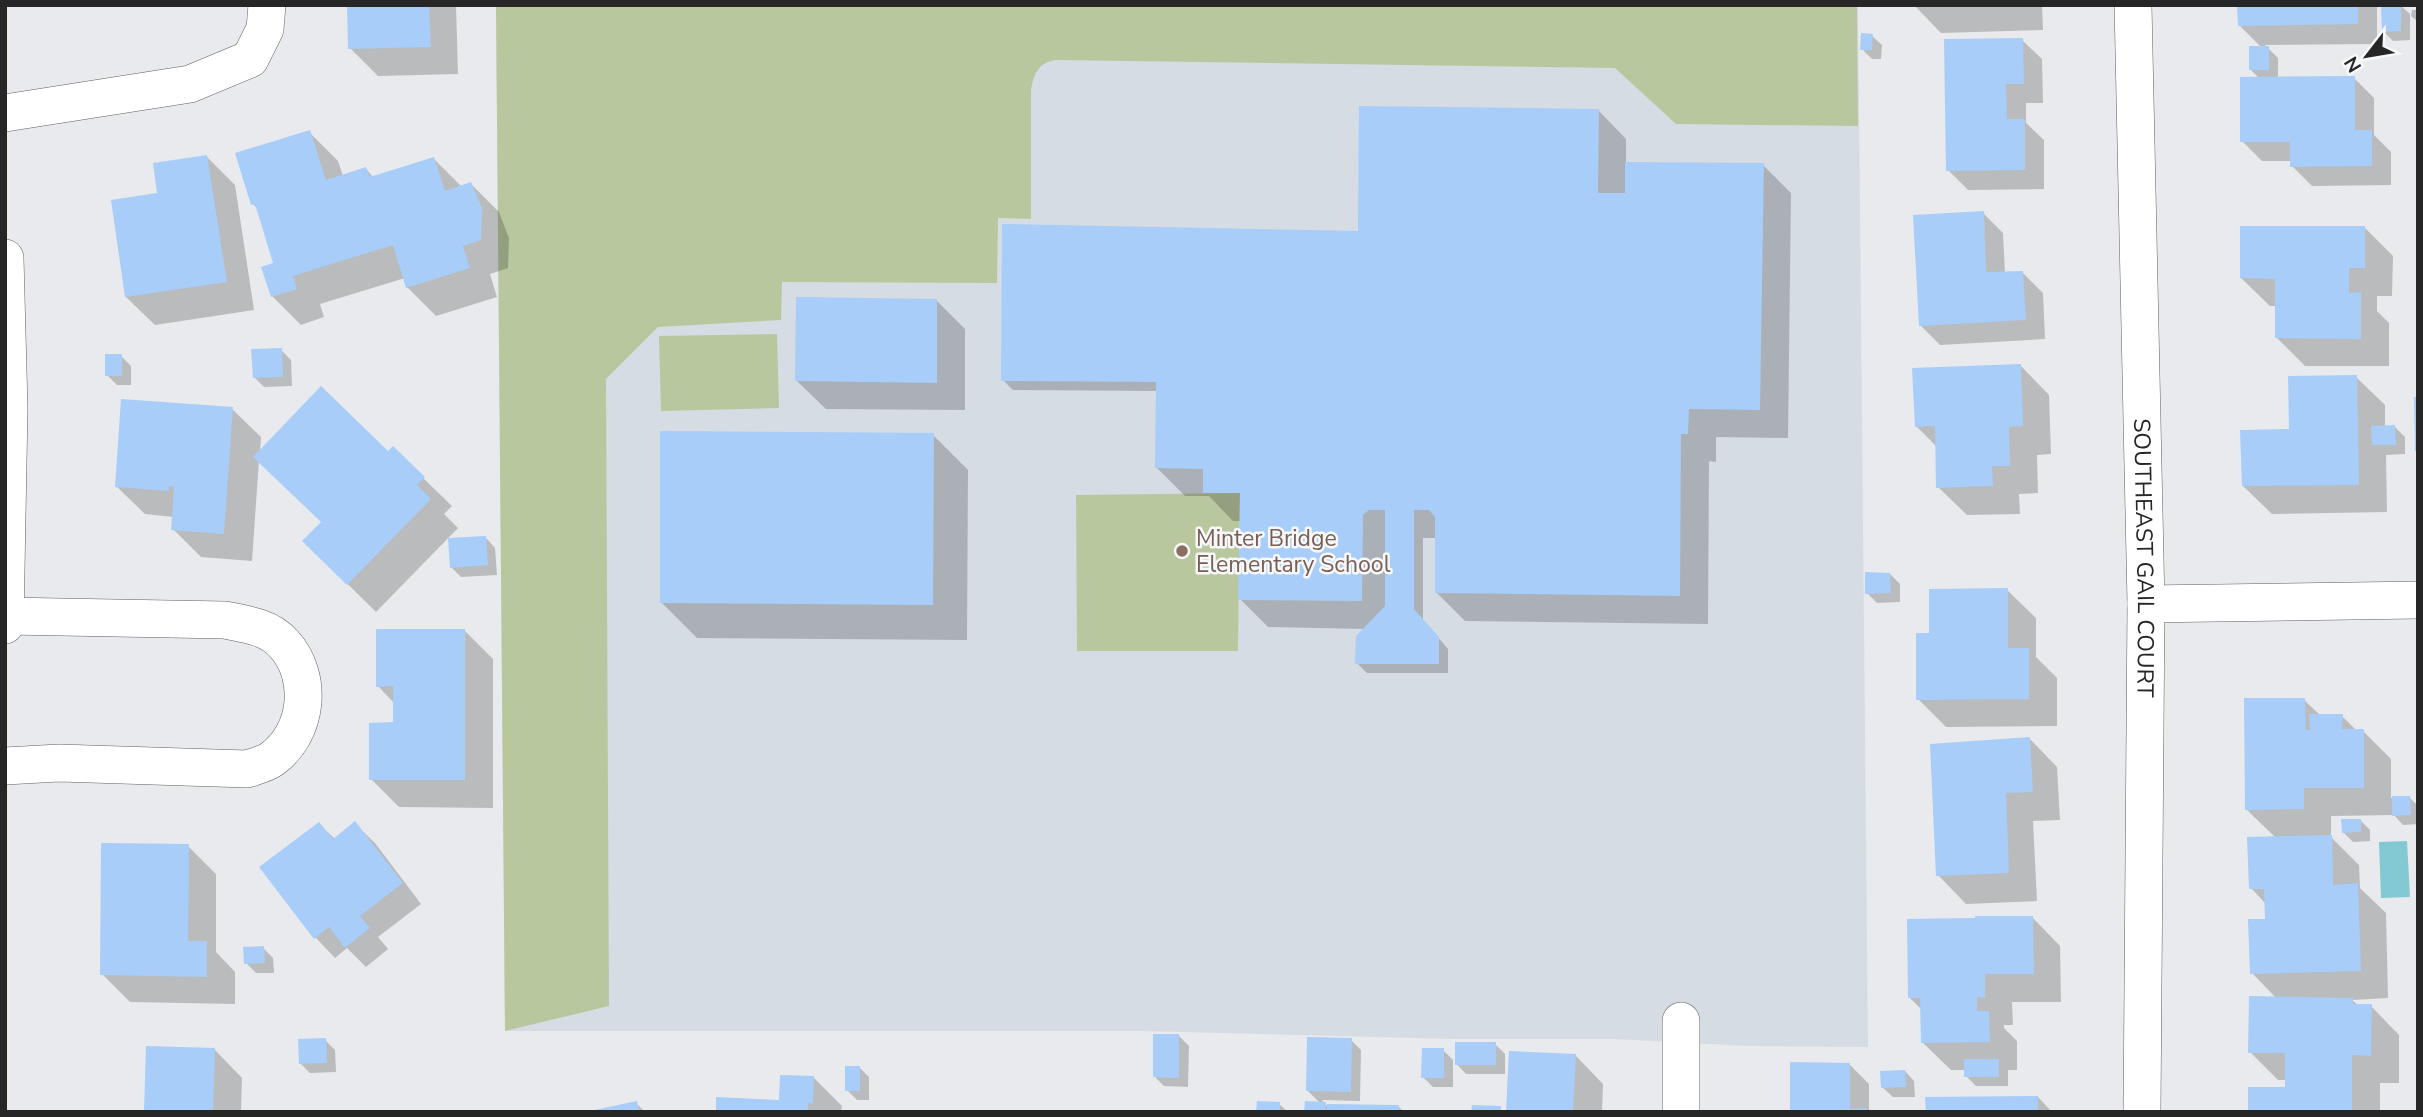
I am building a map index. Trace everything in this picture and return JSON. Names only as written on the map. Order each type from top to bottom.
[{"type":"street","points":[[5,113],[190,84],[250,59],[265,29],[267,5]]},
{"type":"street","name":"SOUTHEAST GAIL COURT","points":[[2133,5],[2146,604],[2141,1112]]},
{"type":"street","points":[[5,258],[5,625]]},
{"type":"street","points":[[2146,604],[2418,600]]},
{"type":"street","points":[[5,766],[59,764],[247,769],[271,760],[289,743],[301,717],[304,689],[299,667],[284,643],[260,628],[225,620],[6,616]]},
{"type":"street","points":[[1681,1021],[1681,1112]]},
{"type":"shaded area","name":"Minter Bridge Elementary School","points":[[496,5],[1858,5],[1868,1047],[1747,1046],[1615,1039],[1451,1039],[1144,1031],[505,1031]]},
{"type":"green space","points":[[496,5],[1857,5],[1858,126],[1676,124],[1615,68],[1055,60],[1044,64],[1035,74],[1031,90],[1031,219],[998,218],[997,283],[782,282],[781,320],[658,327],[606,379],[609,1006],[505,1031]]},
{"type":"green space","points":[[777,334],[779,408],[661,411],[659,336]]},
{"type":"green space","points":[[1240,493],[1238,651],[1077,651],[1076,495]]},
{"type":"water","points":[[2407,841],[2410,897],[2381,898],[2379,842]]},
{"type":"building","points":[[347,5],[429,5],[431,47],[348,49]]},
{"type":"building","points":[[2237,5],[2358,5],[2358,24],[2238,26]]},
{"type":"building","points":[[2381,5],[2401,5],[2401,31],[2382,32]]},
{"type":"building","points":[[1861,33],[1873,34],[1872,50],[1860,50]]},
{"type":"building","points":[[2023,38],[2024,84],[2006,84],[2007,119],[2025,119],[2025,170],[1946,171],[1944,39]]},
{"type":"building","points":[[2249,46],[2269,46],[2269,70],[2249,70]]},
{"type":"building","points":[[2355,76],[2355,130],[2372,130],[2372,166],[2290,167],[2290,142],[2240,142],[2240,77]]},
{"type":"building","points":[[1359,106],[1599,109],[1598,193],[1625,193],[1625,162],[1764,163],[1760,410],[1689,409],[1688,434],[1681,434],[1680,596],[1435,593],[1435,517],[1429,510],[1414,510],[1414,609],[1439,637],[1439,664],[1355,664],[1356,636],[1385,606],[1385,510],[1369,510],[1363,515],[1362,601],[1238,600],[1240,493],[1203,493],[1203,469],[1155,468],[1156,382],[1001,381],[1002,224],[1358,231]]},
{"type":"building","points":[[310,130],[326,180],[366,167],[370,177],[434,157],[445,191],[471,182],[482,208],[481,240],[463,246],[470,268],[406,288],[393,245],[293,276],[297,289],[271,297],[261,267],[273,263],[255,204],[251,205],[235,153]]},
{"type":"building","points":[[207,155],[227,282],[125,297],[111,200],[157,193],[153,163]]},
{"type":"building","points":[[1984,211],[1986,272],[2023,271],[2026,320],[1919,326],[1913,215]]},
{"type":"building","points":[[2240,226],[2365,226],[2365,268],[2349,268],[2349,293],[2361,292],[2361,339],[2275,338],[2275,279],[2240,278]]},
{"type":"building","points":[[796,297],[937,299],[937,383],[795,381]]},
{"type":"building","points":[[282,348],[283,377],[253,378],[251,349]]},
{"type":"building","points":[[105,354],[122,354],[122,376],[105,376]]},
{"type":"building","points":[[2021,364],[2023,426],[2009,427],[2010,466],[1992,466],[1993,486],[1936,488],[1935,426],[1915,427],[1912,368]]},
{"type":"building","points":[[2357,375],[2359,485],[2242,486],[2240,430],[2289,429],[2288,376]]},
{"type":"building","points":[[321,386],[388,451],[393,446],[425,477],[417,485],[431,499],[347,585],[302,541],[321,522],[253,457]]},
{"type":"building","points":[[2414,397],[2418,397],[2418,451],[2415,451]]},
{"type":"building","points":[[121,399],[233,407],[224,534],[171,530],[174,487],[169,486],[169,491],[115,487]]},
{"type":"building","points":[[2395,425],[2396,445],[2372,445],[2371,426]]},
{"type":"building","points":[[660,431],[934,433],[933,605],[660,603]]},
{"type":"building","points":[[486,536],[488,565],[450,568],[448,538]]},
{"type":"building","points":[[1865,572],[1890,573],[1891,593],[1865,594]]},
{"type":"building","points":[[2008,588],[2008,648],[2029,648],[2029,699],[1916,700],[1916,633],[1929,633],[1929,589]]},
{"type":"building","points":[[376,629],[465,629],[465,780],[369,780],[369,723],[393,722],[393,686],[376,687]]},
{"type":"building","points":[[2244,698],[2305,698],[2306,730],[2310,730],[2309,714],[2343,714],[2342,729],[2364,729],[2364,788],[2304,788],[2304,809],[2245,810]]},
{"type":"building","points":[[2030,737],[2033,792],[2006,793],[2009,873],[1936,876],[1930,744]]},
{"type":"building","points":[[2392,796],[2410,796],[2411,815],[2392,816]]},
{"type":"building","points":[[2341,819],[2361,819],[2361,832],[2342,833]]},
{"type":"building","points":[[355,821],[403,883],[360,916],[370,928],[345,948],[329,927],[314,939],[259,867],[319,822],[333,839]]},
{"type":"building","points":[[2332,835],[2333,885],[2358,883],[2361,971],[2250,974],[2248,919],[2265,919],[2264,889],[2249,889],[2247,837]]},
{"type":"building","points":[[101,843],[189,844],[188,941],[207,941],[207,977],[100,975]]},
{"type":"building","points":[[2033,916],[2034,974],[1985,974],[1985,998],[1977,997],[1977,1011],[1989,1011],[1990,1042],[1921,1043],[1920,998],[1908,998],[1907,919]]},
{"type":"building","points":[[264,946],[265,963],[244,964],[243,947]]},
{"type":"building","points":[[2249,996],[2353,998],[2353,1004],[2372,1004],[2371,1056],[2352,1055],[2352,1112],[2248,1112],[2248,1087],[2285,1087],[2285,1053],[2248,1053]]},
{"type":"building","points":[[1153,1034],[1179,1034],[1179,1078],[1153,1077]]},
{"type":"building","points":[[1307,1037],[1352,1038],[1351,1092],[1306,1091]]},
{"type":"building","points":[[326,1038],[327,1063],[299,1064],[298,1039]]},
{"type":"building","points":[[1455,1042],[1496,1042],[1496,1065],[1455,1065]]},
{"type":"building","points":[[146,1046],[215,1048],[213,1112],[144,1112]]},
{"type":"building","points":[[1422,1048],[1444,1048],[1444,1078],[1421,1078]]},
{"type":"building","points":[[1509,1051],[1576,1054],[1573,1112],[1506,1112]]},
{"type":"building","points":[[1964,1059],[1999,1059],[1999,1077],[1964,1077]]},
{"type":"building","points":[[1790,1062],[1850,1063],[1850,1109],[1866,1108],[1866,1112],[1790,1112]]},
{"type":"building","points":[[845,1066],[860,1066],[860,1091],[845,1091]]},
{"type":"building","points":[[1905,1070],[1906,1087],[1881,1088],[1880,1071]]},
{"type":"building","points":[[780,1075],[814,1076],[813,1104],[808,1103],[808,1112],[716,1112],[716,1097],[779,1100]]},
{"type":"building","points":[[2038,1096],[2038,1112],[1926,1112],[1925,1097]]},
{"type":"building","points":[[637,1101],[639,1112],[590,1112],[590,1111]]},
{"type":"building","points":[[1257,1101],[1280,1102],[1280,1112],[1256,1112]]},
{"type":"building","points":[[1305,1101],[1326,1102],[1325,1112],[1304,1112]]},
{"type":"building","points":[[1327,1104],[1399,1105],[1399,1112],[1327,1112]]},
{"type":"building","points":[[1472,1105],[1501,1106],[1501,1112],[1471,1112]]},
{"type":"place","name":"Minter Bridge Elementary School","points":[[1182,551]]}]
